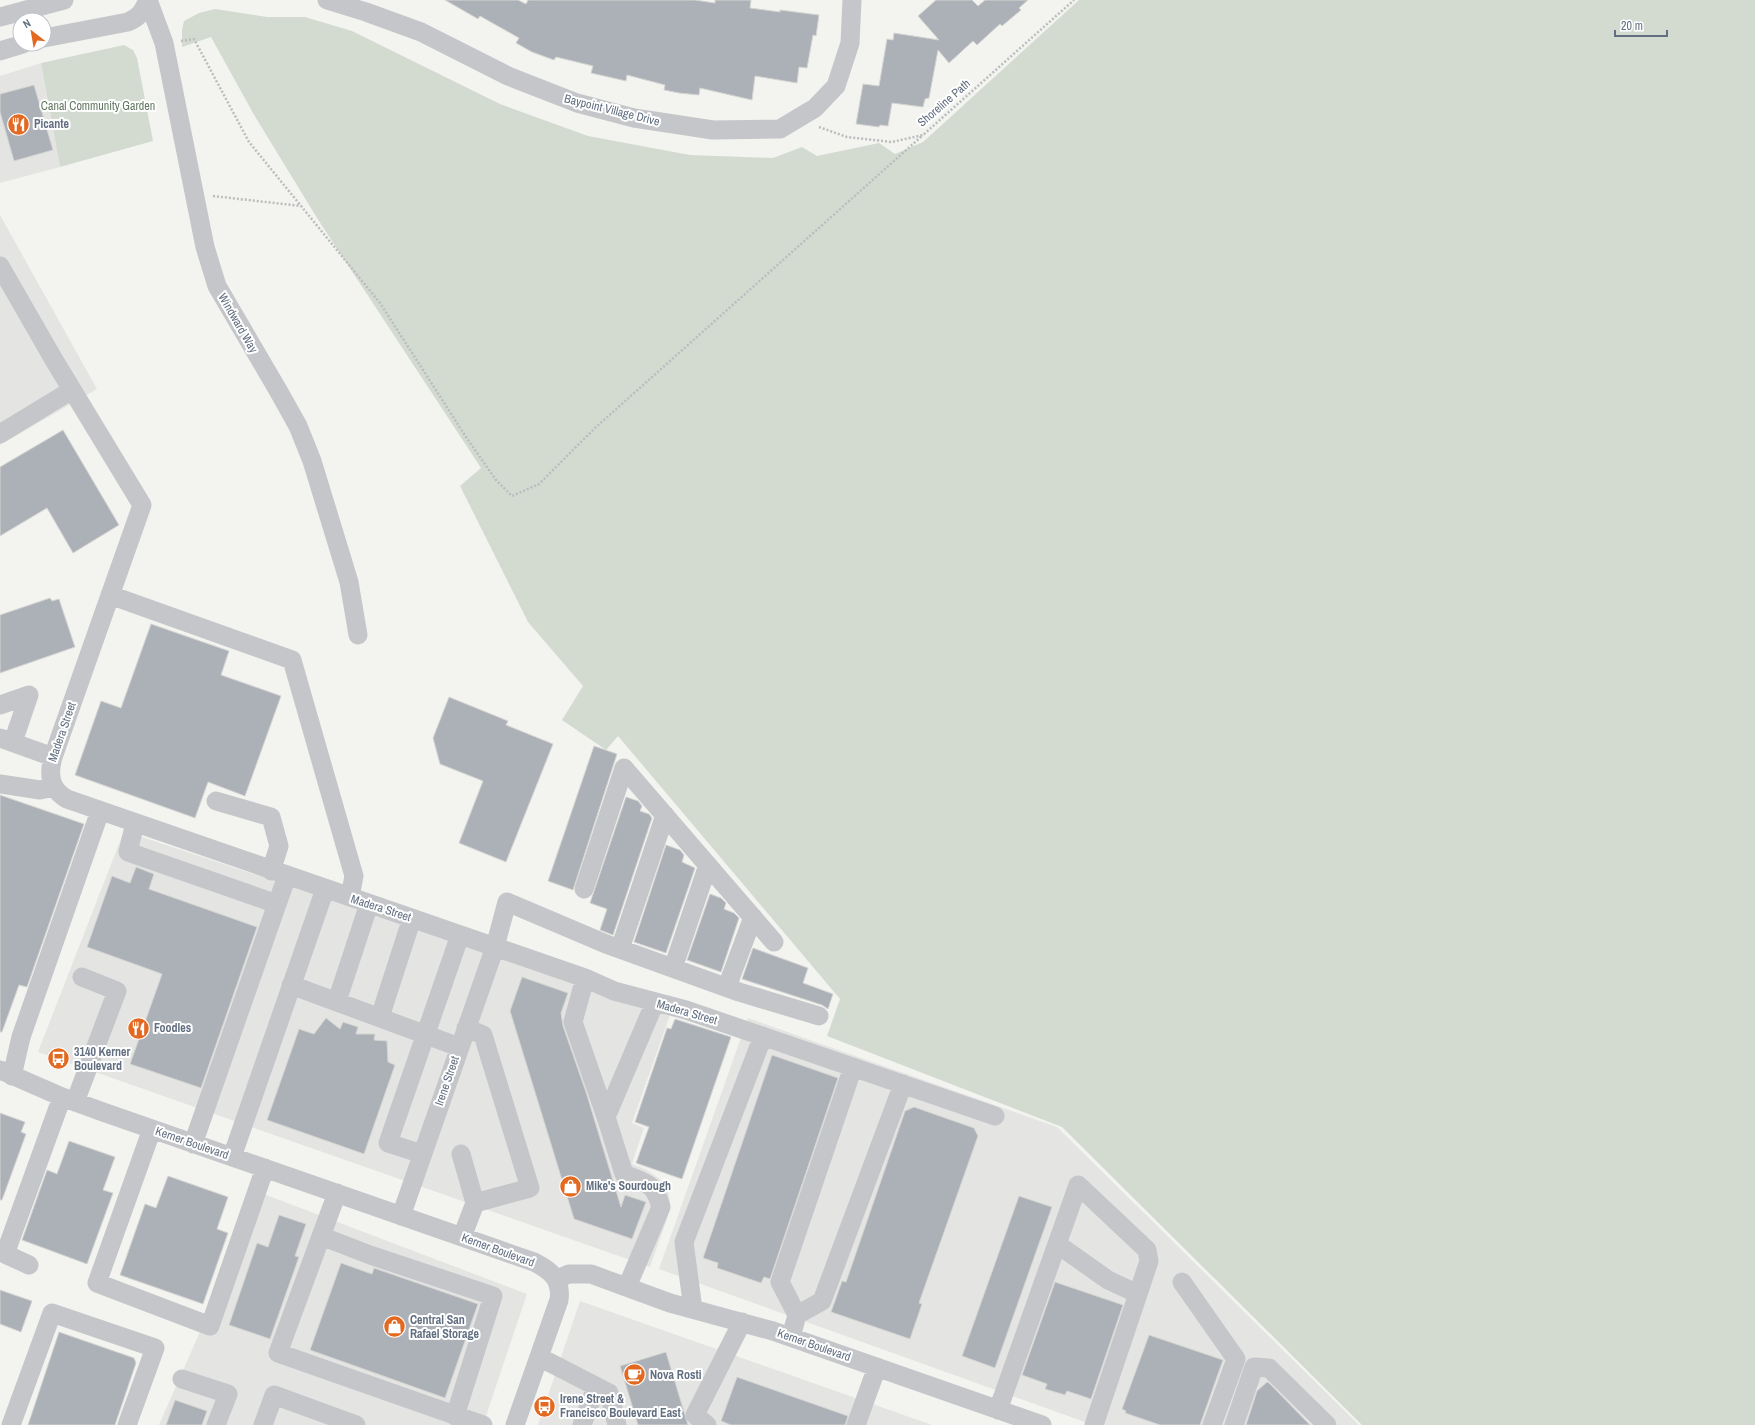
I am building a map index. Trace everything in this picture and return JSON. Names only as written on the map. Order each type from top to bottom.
[{"type":"street","points":[[0,17],[64,0]]},
{"type":"street","points":[[52,36],[128,22],[143,12],[148,0]]},
{"type":"street","name":"Windward Way","points":[[148,0],[164,43],[193,194],[205,247],[217,286],[298,426],[312,461],[349,582],[358,635]]},
{"type":"street","name":"Baypoint Village Drive","points":[[327,0],[406,26],[526,84],[572,101],[609,112],[653,122],[713,130],[780,130],[815,108],[836,86],[850,43],[852,0]]},
{"type":"street","points":[[0,51],[12,47]]},
{"type":"street","points":[[0,266],[72,390],[0,434]]},
{"type":"street","name":"Madera Street","points":[[72,390],[142,505],[53,757],[50,772],[54,787],[59,794],[67,799],[100,811],[585,978],[614,991],[686,1010],[995,1116]]},
{"type":"street","points":[[110,595],[292,660],[354,876],[350,897]]},
{"type":"street","points":[[0,705],[29,696],[7,740],[53,757]]},
{"type":"street","points":[[584,889],[624,768],[774,942]]},
{"type":"street","points":[[0,784],[40,790],[54,787]]},
{"type":"street","points":[[193,1144],[277,904],[279,846],[271,817],[216,801]]},
{"type":"street","points":[[6,1073],[22,1037],[100,811]]},
{"type":"street","points":[[665,815],[620,949],[728,987],[819,1016]]},
{"type":"street","points":[[135,823],[128,852],[277,904]]},
{"type":"street","points":[[182,871],[193,843]]},
{"type":"street","points":[[673,968],[708,865]]},
{"type":"street","points":[[232,1157],[290,985],[325,889]]},
{"type":"street","name":"Irene Street","points":[[401,1216],[495,947],[507,902],[620,949]]},
{"type":"street","points":[[337,1001],[369,904]]},
{"type":"street","points":[[728,987],[753,917]]},
{"type":"street","points":[[380,1017],[412,918]]},
{"type":"street","points":[[422,1154],[388,1143],[460,935]]},
{"type":"street","points":[[29,1264],[5,1254],[68,1100],[117,991],[82,978]]},
{"type":"street","points":[[585,978],[572,1022],[606,1117],[624,1174],[650,1185],[657,1194],[661,1207],[627,1287]]},
{"type":"street","points":[[290,985],[459,1047]]},
{"type":"street","points":[[606,1117],[655,1002]]},
{"type":"street","points":[[466,1028],[483,1035],[530,1188],[475,1203]]},
{"type":"street","points":[[693,1309],[684,1242],[763,1036]]},
{"type":"street","points":[[791,1338],[797,1315],[780,1282],[852,1067]]},
{"type":"street","name":"Kerner Boulevard","points":[[6,1073],[68,1100],[534,1262],[551,1272],[557,1279],[569,1274],[591,1274],[693,1309],[742,1322],[791,1338],[1042,1425]]},
{"type":"street","points":[[797,1315],[822,1301],[903,1084]]},
{"type":"street","points":[[152,1129],[96,1283],[210,1326],[265,1168]]},
{"type":"street","points":[[460,1154],[475,1203],[462,1237]]},
{"type":"street","points":[[998,1410],[1078,1185],[1147,1250],[1149,1261],[1094,1425]]},
{"type":"street","points":[[337,1194],[278,1353],[483,1425]]},
{"type":"street","points":[[322,1236],[370,1255],[493,1296],[455,1416]]},
{"type":"street","points":[[1057,1244],[1108,1280],[1138,1294]]},
{"type":"street","points":[[515,1425],[559,1300],[559,1287],[557,1279]]},
{"type":"street","points":[[1182,1282],[1236,1359],[1212,1425]]},
{"type":"street","points":[[11,1425],[52,1313],[155,1348],[127,1425]]},
{"type":"street","points":[[707,1425],[695,1415],[742,1322]]},
{"type":"street","points":[[539,1357],[609,1393],[617,1425]]},
{"type":"street","points":[[856,1425],[877,1367]]},
{"type":"street","points":[[1234,1425],[1254,1367],[1269,1368],[1327,1425]]},
{"type":"street","points":[[182,1379],[228,1394],[216,1425]]},
{"type":"street","points":[[582,1425],[596,1387]]},
{"type":"street","points":[[263,1425],[274,1395],[356,1425]]},
{"type":"path","name":"Shoreline Path","points":[[798,119],[847,137],[892,142],[923,135],[1074,0]]},
{"type":"path","points":[[164,43],[194,39],[249,142],[380,303],[466,437],[496,480],[512,496],[539,484],[595,428],[923,135]]},
{"type":"path","points":[[193,194],[302,206]]},
{"type":"shaded area","points":[[41,63],[60,167],[0,183],[0,76]]},
{"type":"shaded area","points":[[0,215],[97,389],[0,445]]},
{"type":"shaded area","points":[[124,831],[671,1012],[632,1123],[644,1128],[632,1164],[647,1170],[660,1179],[669,1194],[670,1203],[666,1222],[650,1267],[38,1052]]},
{"type":"shaded area","points":[[748,1018],[1057,1127],[1359,1425],[1093,1425],[659,1269]]},
{"type":"shaded area","points":[[261,1193],[527,1294],[483,1425],[159,1425]]},
{"type":"shaded area","points":[[580,1301],[932,1425],[538,1425]]},
{"type":"green space","points":[[1079,0],[1755,0],[1755,1425],[1362,1425],[1062,1127],[827,1036],[840,999],[618,736],[606,750],[562,720],[583,686],[528,622],[460,486],[481,468],[317,218],[253,113],[211,37],[182,47],[182,30],[184,21],[199,13],[215,9],[267,17],[305,17],[352,31],[500,104],[588,136],[690,155],[773,158],[802,147],[817,156],[879,143],[895,154],[923,142]]},
{"type":"green space","name":"Canal Community Garden","points":[[124,45],[133,50],[137,58],[153,141],[60,167],[41,63]]},
{"type":"building","points":[[445,0],[518,0],[526,4],[528,0],[695,0],[715,3],[715,0],[751,0],[750,8],[819,15],[816,36],[813,35],[807,68],[799,67],[797,83],[755,76],[752,100],[700,88],[699,95],[679,93],[664,90],[665,85],[627,75],[626,81],[591,73],[593,66],[556,57],[554,60],[532,52],[516,43],[519,38],[480,16],[478,19]]},
{"type":"building","points":[[936,0],[972,0],[978,6],[985,0],[1028,0],[1019,8],[1021,10],[1002,26],[1000,24],[977,45],[973,41],[949,63],[938,50],[929,98],[925,99],[923,107],[892,103],[888,126],[880,125],[879,127],[856,124],[863,84],[879,86],[887,39],[893,40],[894,33],[939,40],[918,16]]},
{"type":"building","points":[[34,85],[53,150],[14,161],[0,112],[0,94]]},
{"type":"building","points":[[63,430],[119,525],[73,553],[47,508],[0,536],[0,467]]},
{"type":"building","points":[[50,598],[52,601],[59,599],[75,647],[0,673],[0,615]]},
{"type":"building","points":[[151,624],[229,651],[221,675],[281,696],[245,796],[208,782],[195,818],[75,775],[101,701],[121,708]]},
{"type":"building","points":[[449,697],[508,721],[506,725],[553,744],[506,862],[459,843],[483,781],[440,764],[433,738]]},
{"type":"building","points":[[594,746],[617,754],[573,890],[548,881]]},
{"type":"building","points":[[0,795],[84,824],[27,987],[19,985],[2,1032],[0,1032]]},
{"type":"building","points":[[626,797],[638,801],[642,806],[640,811],[649,814],[652,818],[613,935],[600,930],[607,909],[590,903]]},
{"type":"building","points":[[666,845],[680,850],[684,855],[682,862],[695,868],[666,953],[634,942]]},
{"type":"building","points":[[136,867],[154,874],[149,889],[257,927],[201,1088],[130,1064],[162,974],[87,947],[112,876],[130,883]]},
{"type":"building","points":[[710,894],[721,898],[726,903],[724,909],[734,913],[739,918],[721,972],[687,960]]},
{"type":"building","points":[[753,948],[808,968],[803,983],[833,994],[828,1009],[822,1005],[742,979]]},
{"type":"building","points":[[522,977],[568,993],[561,1013],[563,1026],[586,1092],[621,1207],[625,1195],[646,1202],[632,1239],[574,1219],[510,1011]]},
{"type":"building","points":[[326,1018],[340,1029],[343,1022],[358,1027],[356,1034],[375,1034],[374,1040],[387,1041],[388,1062],[395,1065],[364,1154],[267,1120],[299,1029],[314,1034]]},
{"type":"building","points":[[675,1019],[731,1037],[682,1179],[636,1163],[649,1127],[635,1122],[667,1028],[671,1029]]},
{"type":"building","points":[[772,1055],[838,1078],[770,1279],[764,1277],[761,1283],[717,1268],[718,1263],[703,1258]]},
{"type":"building","points":[[914,1107],[974,1128],[978,1136],[919,1303],[922,1304],[910,1339],[831,1312],[842,1281],[846,1282],[905,1111]]},
{"type":"building","points":[[0,1113],[25,1122],[21,1132],[26,1134],[2,1200],[0,1200]]},
{"type":"building","points":[[69,1141],[115,1157],[103,1190],[113,1193],[87,1264],[22,1240],[47,1170],[57,1174]]},
{"type":"building","points":[[168,1176],[228,1197],[217,1229],[228,1233],[203,1304],[120,1275],[145,1204],[156,1208]]},
{"type":"building","points":[[1019,1196],[1052,1207],[995,1368],[962,1356]]},
{"type":"building","points":[[279,1215],[306,1224],[295,1256],[299,1257],[270,1339],[229,1325],[257,1243],[268,1247]]},
{"type":"building","name":"Central San Rafael Storage","points":[[341,1263],[372,1274],[374,1268],[478,1304],[445,1398],[310,1350]]},
{"type":"building","points":[[1055,1282],[1123,1305],[1091,1399],[1067,1391],[1065,1395],[1045,1389],[1047,1384],[1022,1375]]},
{"type":"building","points":[[0,1290],[32,1301],[21,1332],[0,1324]]},
{"type":"building","points":[[59,1332],[134,1358],[136,1363],[115,1425],[28,1425]]},
{"type":"building","points":[[1149,1335],[1223,1360],[1200,1425],[1160,1425],[1125,1413],[1126,1411],[1122,1409]]},
{"type":"building","points":[[666,1352],[688,1425],[638,1425],[620,1366]]},
{"type":"building","points":[[737,1377],[848,1416],[845,1425],[731,1425],[721,1421]]},
{"type":"building","points":[[1267,1382],[1310,1425],[1246,1425],[1257,1391]]},
{"type":"building","points":[[175,1400],[207,1411],[202,1425],[166,1425]]},
{"type":"place","name":"Picante","points":[[18,124]]},
{"type":"place","name":"Foodles","points":[[138,1028]]},
{"type":"place","name":"3140 Kerner Boulevard","points":[[58,1059]]},
{"type":"place","name":"Mike's Sourdough","points":[[571,1186]]},
{"type":"place","name":"Central San Rafael Storage","points":[[394,1327]]},
{"type":"place","name":"Nova Rosti","points":[[634,1375]]},
{"type":"place","name":"Irene Street & Francisco Boulevard East","points":[[545,1406]]}]
